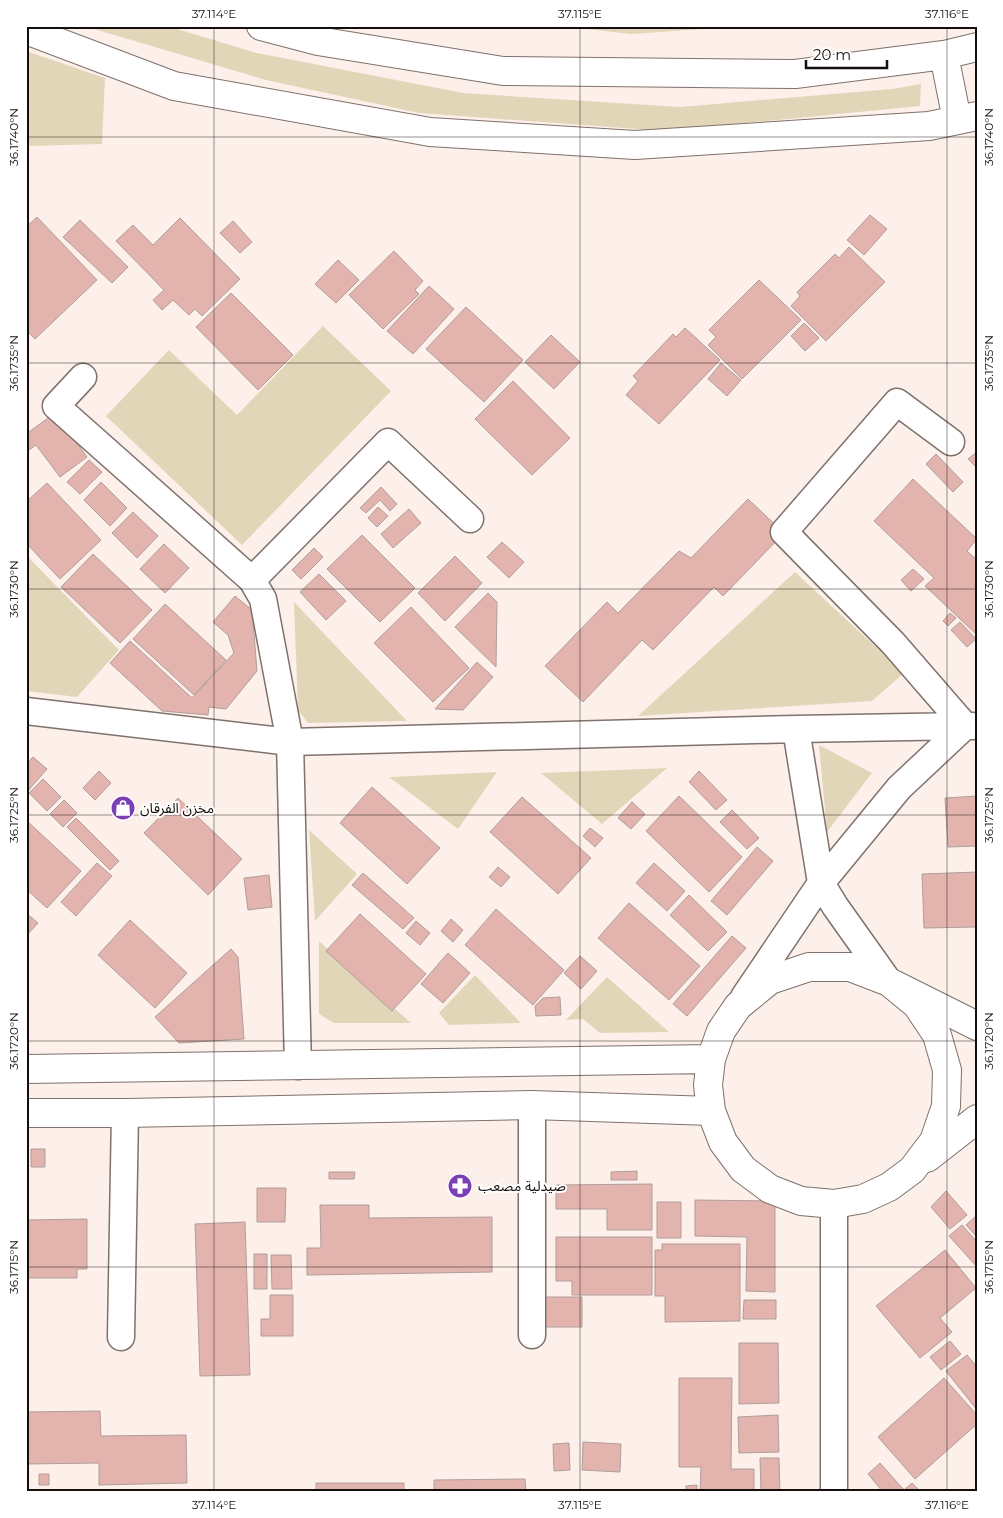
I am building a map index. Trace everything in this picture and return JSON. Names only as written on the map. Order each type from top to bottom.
[{"type":"main road","points":[[261,26],[318,42],[503,71],[796,74],[944,55],[977,47]]},
{"type":"main road","points":[[26,30],[174,86],[430,132],[634,145],[929,126],[967,118],[944,55]]},
{"type":"main road","points":[[977,1026],[889,982],[850,967],[809,967],[770,980],[738,1006],[721,1031],[711,1059],[708,1085],[711,1111],[723,1142],[743,1169],[770,1189],[801,1201],[834,1204],[862,1199],[889,1187],[977,1119]]},
{"type":"main road","points":[[889,982],[917,1005],[937,1035],[947,1070],[946,1106],[934,1141],[912,1170]]},
{"type":"main road","points":[[26,1069],[711,1059]]},
{"type":"main road","points":[[26,1113],[125,1113],[532,1105],[711,1111]]},
{"type":"street","points":[[83,377],[56,406],[252,580],[263,599],[290,742],[298,1066]]},
{"type":"street","points":[[951,442],[897,402],[784,532],[971,726]]},
{"type":"street","points":[[252,580],[388,442],[470,519]]},
{"type":"street","points":[[26,711],[290,742],[971,726]]},
{"type":"street","points":[[738,1006],[821,883],[899,788],[971,726]]},
{"type":"street","points":[[796,729],[821,883],[889,982]]},
{"type":"street","points":[[532,1105],[532,1335]]},
{"type":"street","points":[[121,1337],[125,1113]]},
{"type":"street","points":[[834,1204],[834,1492]]},
{"type":"shaded area","points":[[84,26],[167,26],[257,53],[463,93],[680,107],[892,89],[921,84],[920,106],[664,131],[419,113],[266,80]]},
{"type":"shaded area","points":[[560,26],[746,26],[631,34]]},
{"type":"shaded area","points":[[26,51],[105,78],[102,144],[26,146]]},
{"type":"shaded area","points":[[323,326],[391,391],[242,545],[106,416],[169,350],[237,415]]},
{"type":"shaded area","points":[[26,555],[119,650],[77,697],[26,691]]},
{"type":"shaded area","points":[[795,572],[904,673],[872,701],[638,716]]},
{"type":"shaded area","points":[[294,602],[407,721],[308,723],[298,710]]},
{"type":"shaded area","points":[[819,745],[872,773],[827,832]]},
{"type":"shaded area","points":[[667,768],[602,824],[541,773]]},
{"type":"shaded area","points":[[497,772],[458,829],[389,777]]},
{"type":"shaded area","points":[[309,830],[357,874],[315,921]]},
{"type":"shaded area","points":[[319,941],[411,1023],[334,1023],[319,1014]]},
{"type":"shaded area","points":[[475,975],[521,1023],[449,1025],[439,1013]]},
{"type":"shaded area","points":[[607,977],[669,1032],[600,1033],[583,1019],[566,1020]]},
{"type":"building","points":[[870,215],[887,229],[864,255],[847,240]]},
{"type":"building","points":[[37,217],[97,280],[35,339],[26,330],[26,227]]},
{"type":"building","points":[[180,218],[240,279],[202,316],[195,309],[189,315],[173,300],[162,310],[153,300],[164,290],[116,241],[133,225],[153,245]]},
{"type":"building","points":[[80,220],[128,267],[112,283],[63,237]]},
{"type":"building","points":[[233,221],[252,242],[240,253],[220,233]]},
{"type":"building","points":[[849,247],[885,282],[826,341],[791,306],[800,296],[797,292],[835,254],[839,258]]},
{"type":"building","points":[[394,251],[423,281],[415,290],[419,294],[383,329],[349,295]]},
{"type":"building","points":[[338,260],[359,280],[336,303],[315,284]]},
{"type":"building","points":[[759,280],[801,320],[742,379],[708,345],[716,337],[709,330]]},
{"type":"building","points":[[429,286],[454,309],[413,354],[387,331]]},
{"type":"building","points":[[231,293],[293,355],[258,390],[196,327]]},
{"type":"building","points":[[466,307],[523,360],[484,402],[426,349]]},
{"type":"building","points":[[804,323],[819,338],[805,351],[791,336]]},
{"type":"building","points":[[685,328],[720,360],[659,424],[626,395],[638,381],[633,376],[673,334],[676,337]]},
{"type":"building","points":[[551,335],[580,362],[554,389],[525,362]]},
{"type":"building","points":[[721,363],[741,380],[727,396],[708,379]]},
{"type":"building","points":[[513,381],[570,438],[532,475],[475,419]]},
{"type":"building","points":[[55,413],[87,457],[60,477],[36,445],[26,452],[26,434]]},
{"type":"building","points":[[977,452],[977,465],[975,466],[968,459]]},
{"type":"building","points":[[936,454],[963,482],[953,492],[926,464]]},
{"type":"building","points":[[89,460],[102,472],[80,494],[67,482]]},
{"type":"building","points":[[913,479],[977,539],[967,551],[977,560],[977,635],[925,586],[934,578],[874,521]]},
{"type":"building","points":[[101,482],[127,508],[110,526],[84,500]]},
{"type":"building","points":[[47,483],[101,540],[60,579],[26,543],[26,502]]},
{"type":"building","points":[[381,487],[397,504],[390,511],[380,500],[366,513],[360,508]]},
{"type":"building","points":[[748,499],[784,533],[723,596],[714,587],[653,650],[642,640],[583,702],[545,666],[607,602],[618,613],[679,551],[691,558]]},
{"type":"building","points":[[378,507],[388,516],[377,527],[368,518]]},
{"type":"building","points":[[409,509],[421,523],[393,548],[381,534]]},
{"type":"building","points":[[133,512],[158,536],[137,558],[112,533]]},
{"type":"building","points":[[362,535],[415,588],[380,622],[327,569]]},
{"type":"building","points":[[502,542],[524,562],[509,578],[487,557]]},
{"type":"building","points":[[164,544],[189,568],[165,593],[140,569]]},
{"type":"building","points":[[314,548],[323,557],[301,579],[292,570]]},
{"type":"building","points":[[93,554],[152,610],[120,643],[61,587]]},
{"type":"building","points":[[455,556],[482,583],[445,621],[418,593]]},
{"type":"building","points":[[913,569],[924,579],[911,591],[901,580]]},
{"type":"building","points":[[319,574],[346,601],[326,620],[300,592]]},
{"type":"building","points":[[488,593],[497,602],[496,667],[455,627]]},
{"type":"building","points":[[235,596],[252,610],[257,671],[226,709],[209,707],[208,715],[162,711],[110,663],[130,641],[192,698],[234,653],[228,635],[213,622]]},
{"type":"building","points":[[165,604],[226,660],[194,695],[133,639]]},
{"type":"building","points":[[411,607],[469,668],[433,702],[374,643]]},
{"type":"building","points":[[950,613],[956,618],[948,626],[943,621]]},
{"type":"building","points":[[960,622],[976,639],[967,647],[951,630]]},
{"type":"building","points":[[477,662],[493,677],[463,710],[435,709]]},
{"type":"building","points":[[33,757],[47,769],[26,793],[26,764]]},
{"type":"building","points":[[99,771],[111,783],[95,800],[83,788]]},
{"type":"building","points":[[699,771],[727,800],[716,810],[689,782]]},
{"type":"building","points":[[43,779],[61,797],[47,811],[29,793]]},
{"type":"building","points":[[372,787],[440,848],[407,884],[340,823]]},
{"type":"building","points":[[679,796],[742,857],[709,892],[646,831]]},
{"type":"building","points":[[977,796],[977,846],[948,847],[945,798]]},
{"type":"building","points":[[522,797],[591,858],[558,894],[490,832]]},
{"type":"building","points":[[178,798],[242,859],[208,895],[144,833]]},
{"type":"building","points":[[64,800],[77,813],[63,827],[50,814]]},
{"type":"building","points":[[632,802],[645,814],[631,829],[618,818]]},
{"type":"building","points":[[732,810],[759,838],[747,849],[720,822]]},
{"type":"building","points":[[76,818],[119,861],[110,870],[67,827]]},
{"type":"building","points":[[26,820],[81,871],[47,908],[26,889]]},
{"type":"building","points":[[590,828],[603,838],[595,847],[583,836]]},
{"type":"building","points":[[757,847],[773,861],[727,915],[711,901]]},
{"type":"building","points":[[97,863],[112,876],[76,916],[61,902]]},
{"type":"building","points":[[654,863],[685,891],[667,911],[636,883]]},
{"type":"building","points":[[498,867],[510,877],[501,887],[489,877]]},
{"type":"building","points":[[977,872],[977,927],[924,928],[922,874]]},
{"type":"building","points":[[363,873],[414,918],[403,929],[352,885]]},
{"type":"building","points":[[269,875],[272,907],[248,910],[244,878]]},
{"type":"building","points":[[689,895],[727,932],[708,951],[670,915]]},
{"type":"building","points":[[629,903],[700,966],[669,1000],[598,938]]},
{"type":"building","points":[[496,909],[564,970],[533,1005],[465,945]]},
{"type":"building","points":[[26,913],[38,923],[26,936]]},
{"type":"building","points":[[360,914],[426,974],[392,1011],[326,951]]},
{"type":"building","points":[[451,919],[463,930],[453,942],[441,931]]},
{"type":"building","points":[[130,920],[187,973],[155,1008],[98,955]]},
{"type":"building","points":[[416,921],[430,933],[420,945],[406,933]]},
{"type":"building","points":[[732,936],[746,948],[687,1016],[673,1004]]},
{"type":"building","points":[[231,949],[238,957],[244,1039],[179,1043],[155,1017]]},
{"type":"building","points":[[448,953],[470,973],[443,1003],[421,984]]},
{"type":"building","points":[[580,956],[597,971],[581,989],[564,973]]},
{"type":"building","points":[[560,997],[561,1015],[536,1016],[535,1006],[543,998]]},
{"type":"building","points":[[31,1149],[45,1149],[45,1167],[31,1167]]},
{"type":"building","points":[[637,1171],[637,1180],[611,1180],[611,1172]]},
{"type":"building","points":[[329,1172],[355,1172],[354,1179],[329,1179]]},
{"type":"building","points":[[652,1184],[652,1230],[607,1230],[607,1209],[556,1209],[556,1185]]},
{"type":"building","points":[[257,1188],[286,1188],[285,1222],[257,1222]]},
{"type":"building","points":[[946,1191],[967,1215],[950,1229],[931,1207]]},
{"type":"building","points":[[695,1200],[775,1201],[775,1292],[746,1291],[747,1237],[695,1236]]},
{"type":"building","points":[[657,1202],[681,1202],[681,1238],[657,1238]]},
{"type":"building","points":[[320,1205],[369,1205],[369,1218],[492,1217],[492,1272],[307,1275],[307,1248],[321,1248]]},
{"type":"building","points":[[977,1215],[977,1237],[966,1225]]},
{"type":"building","points":[[87,1219],[87,1269],[77,1269],[77,1278],[26,1278],[26,1220]]},
{"type":"building","points":[[245,1222],[250,1375],[200,1376],[195,1224]]},
{"type":"building","points":[[962,1225],[977,1242],[977,1267],[949,1236]]},
{"type":"building","points":[[556,1237],[652,1237],[652,1295],[572,1295],[572,1281],[556,1281]]},
{"type":"building","points":[[662,1244],[740,1244],[740,1321],[665,1322],[665,1296],[655,1296],[655,1250],[662,1250]]},
{"type":"building","points":[[945,1250],[976,1288],[940,1318],[952,1332],[920,1358],[876,1306]]},
{"type":"building","points":[[254,1254],[267,1254],[267,1289],[254,1289]]},
{"type":"building","points":[[271,1255],[291,1255],[292,1289],[272,1289]]},
{"type":"building","points":[[270,1295],[293,1295],[293,1336],[261,1336],[261,1319],[270,1319]]},
{"type":"building","points":[[541,1297],[582,1297],[582,1327],[541,1327]]},
{"type":"building","points":[[744,1300],[776,1300],[776,1319],[743,1319]]},
{"type":"building","points":[[950,1341],[961,1354],[941,1370],[930,1357]]},
{"type":"building","points":[[739,1343],[778,1343],[779,1403],[739,1404]]},
{"type":"building","points":[[967,1355],[977,1367],[977,1410],[946,1371]]},
{"type":"building","points":[[679,1378],[732,1378],[731,1469],[754,1469],[754,1492],[700,1492],[701,1467],[679,1467]]},
{"type":"building","points":[[944,1378],[977,1415],[977,1424],[915,1479],[878,1437]]},
{"type":"building","points":[[100,1411],[101,1436],[186,1435],[187,1483],[99,1485],[99,1463],[26,1464],[26,1412]]},
{"type":"building","points":[[778,1415],[779,1452],[739,1453],[738,1417]]},
{"type":"building","points":[[583,1442],[621,1444],[620,1472],[582,1470]]},
{"type":"building","points":[[569,1443],[570,1470],[554,1471],[553,1444]]},
{"type":"building","points":[[760,1458],[779,1458],[780,1492],[761,1492]]},
{"type":"building","points":[[880,1463],[904,1490],[912,1483],[918,1489],[916,1492],[883,1492],[868,1474]]},
{"type":"building","points":[[39,1474],[49,1474],[49,1485],[39,1485]]},
{"type":"building","points":[[525,1479],[526,1492],[434,1492],[434,1480]]},
{"type":"building","points":[[316,1483],[404,1483],[404,1492],[316,1492]]},
{"type":"building","points":[[697,1485],[697,1492],[686,1492],[686,1486]]},
{"type":"place","name":"مخزن الفرقان","points":[[123,808]]},
{"type":"place","name":"صيدلية مصعب","points":[[460,1186]]}]
